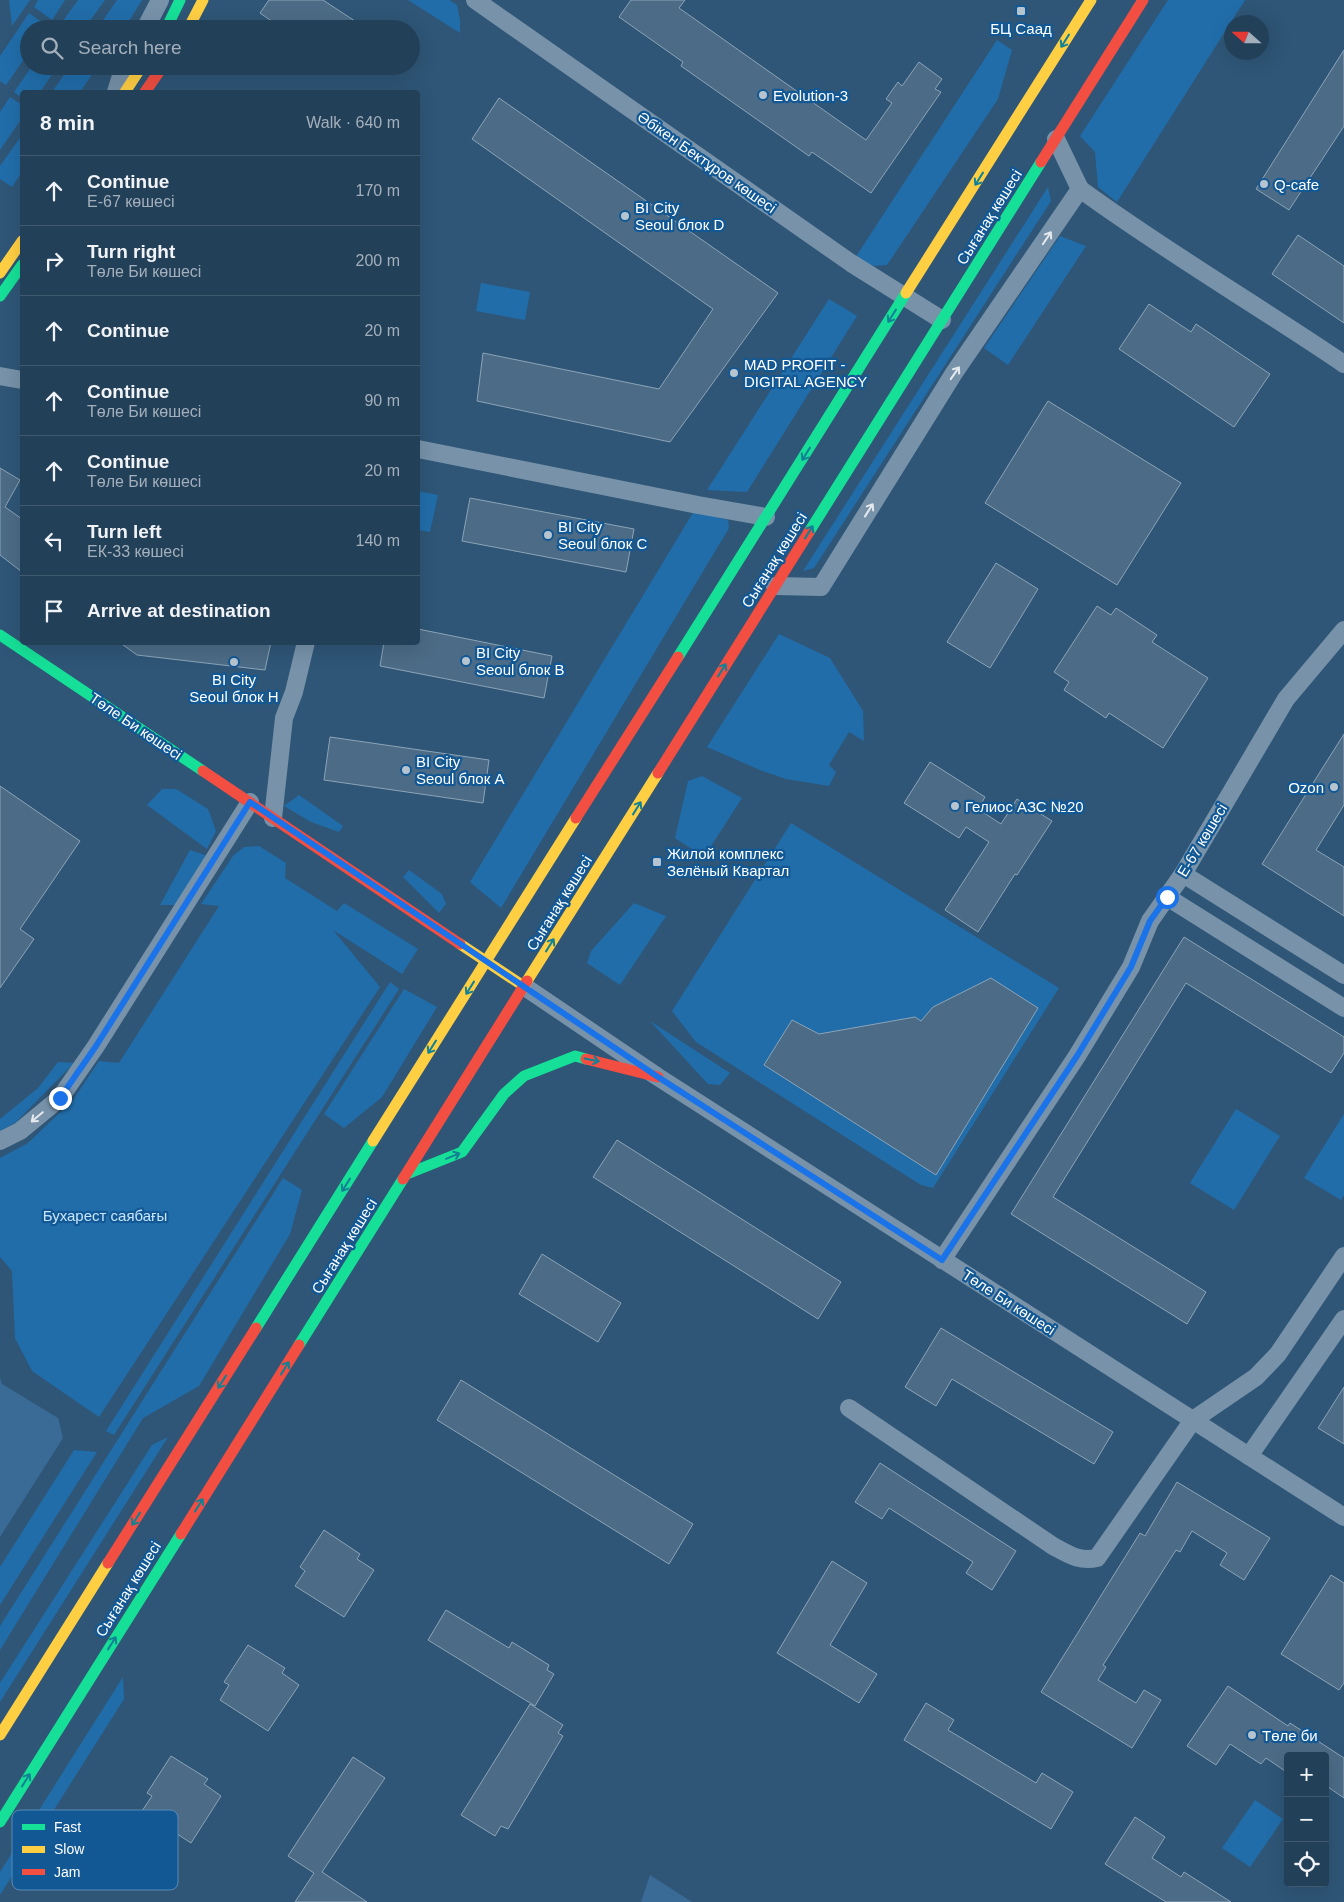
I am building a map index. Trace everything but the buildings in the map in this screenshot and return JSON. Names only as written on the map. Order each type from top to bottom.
[{"type":"main road","points":[[170,20],[180,0]]},
{"type":"main road","points":[[193,20],[203,0]]},
{"type":"main road","name":"Сығанақ көшесі","points":[[0,1735],[1091,0]]},
{"type":"main road","name":"Сығанақ көшесі","points":[[0,1822],[1143,0]]},
{"type":"main road","points":[[126,90],[136,75]]},
{"type":"main road","points":[[146,90],[157,75]]},
{"type":"main road","points":[[0,273],[20,243]]},
{"type":"main road","points":[[0,296],[20,267]]},
{"type":"main road","name":"Төле Би көшесі","points":[[0,635],[486,962]]},
{"type":"main road","points":[[486,962],[525,987]]},
{"type":"main road","points":[[407,1174],[462,1152],[504,1094],[524,1076],[575,1056],[658,1077]]},
{"type":"street","points":[[150,20],[160,0]]},
{"type":"street","name":"Әбікен Бектұров көшесі","points":[[475,0],[851,263],[942,320]]},
{"type":"street","points":[[117,90],[121,75]]},
{"type":"street","points":[[1056,139],[1080,189],[1118,216],[1272,315],[1344,364]]},
{"type":"street","points":[[775,586],[821,587],[954,373],[1080,189]]},
{"type":"street","points":[[0,376],[20,380]]},
{"type":"street","points":[[420,449],[766,517]]},
{"type":"street","name":"Е-67 көшесі","points":[[942,1260],[1077,1056],[1131,967],[1150,921],[1183,874],[1286,699],[1344,630]]},
{"type":"street","points":[[273,818],[284,718],[294,692],[305,645]]},
{"type":"street","points":[[0,1141],[20,1131],[60,1098],[96,1046],[250,802]]},
{"type":"street","points":[[1183,874],[1344,975]]},
{"type":"street","points":[[1167,897],[1344,1008]]},
{"type":"street","name":"Төле Би көшесі","points":[[525,987],[658,1077],[1344,1517]]},
{"type":"street","points":[[849,1408],[1053,1546],[1077,1559],[1097,1558],[1193,1420],[1256,1377],[1278,1354],[1344,1256]]},
{"type":"street","points":[[1249,1456],[1344,1319]]},
{"type":"green space","points":[[9,0],[30,0],[12,26]]},
{"type":"green space","points":[[38,0],[65,0],[52,20],[34,7]]},
{"type":"green space","points":[[78,0],[105,0],[91,20],[64,20]]},
{"type":"green space","points":[[117,0],[142,0],[130,20],[103,20]]},
{"type":"green space","points":[[408,0],[449,0],[457,5],[460,33]]},
{"type":"green space","points":[[1168,0],[1245,0],[1235,15],[1224,15],[1224,33],[1117,202],[1098,187],[1095,152],[1080,136]]},
{"type":"green space","points":[[29,13],[39,20],[24,20]]},
{"type":"green space","points":[[20,26],[20,65],[6,85],[0,81],[0,56]]},
{"type":"green space","points":[[997,40],[1012,50],[998,99],[887,265],[873,266],[855,258]]},
{"type":"green space","points":[[26,75],[52,75],[41,90],[20,90],[20,96],[14,92]]},
{"type":"green space","points":[[64,75],[92,75],[81,90],[53,90]]},
{"type":"green space","points":[[10,97],[20,104],[20,121],[0,150],[0,112]]},
{"type":"green space","points":[[20,138],[20,175],[12,187],[0,179],[0,166]]},
{"type":"green space","points":[[1048,187],[1051,201],[814,568],[803,571]]},
{"type":"green space","points":[[1060,236],[1086,246],[1008,365],[984,348]]},
{"type":"green space","points":[[481,283],[530,292],[525,320],[476,311]]},
{"type":"green space","points":[[829,299],[857,316],[747,492],[707,490]]},
{"type":"green space","points":[[420,491],[438,495],[430,532],[420,530]]},
{"type":"green space","points":[[694,511],[728,520],[729,528],[501,908],[470,882]]},
{"type":"green space","points":[[779,634],[830,658],[863,711],[864,741],[849,732],[829,765],[836,772],[829,786],[786,779],[707,747]]},
{"type":"green space","points":[[702,776],[742,798],[704,857],[675,838],[688,781]]},
{"type":"green space","points":[[162,789],[176,789],[208,809],[216,831],[207,849],[147,805]]},
{"type":"green space","points":[[299,795],[343,826],[339,832],[311,822],[284,806]]},
{"type":"green space","points":[[791,823],[1059,988],[933,1188],[921,1185],[696,1042],[672,1011]]},
{"type":"green space","name":"Бухарест саябағы","points":[[259,846],[286,863],[285,878],[337,911],[344,903],[418,949],[402,974],[333,930],[380,987],[99,1417],[32,1371],[15,1338],[12,1271],[0,1257],[0,1158],[28,1143],[73,1100],[99,1061],[119,1063],[219,906],[201,904],[233,856],[244,847]]},
{"type":"green space","points":[[190,850],[208,856],[177,905],[160,905]]},
{"type":"green space","points":[[409,870],[442,894],[446,904],[439,913],[403,877]]},
{"type":"green space","points":[[634,903],[666,916],[620,985],[587,963],[591,951]]},
{"type":"green space","points":[[390,982],[399,989],[114,1435],[106,1431]]},
{"type":"green space","points":[[404,989],[437,1007],[382,1097],[344,1128],[324,1114]]},
{"type":"green space","points":[[650,1021],[730,1073],[720,1085],[708,1084]]},
{"type":"green space","points":[[58,1062],[74,1063],[15,1123],[0,1131],[0,1119],[38,1088]]},
{"type":"green space","points":[[1236,1109],[1280,1136],[1234,1210],[1190,1183]]},
{"type":"green space","points":[[1344,1114],[1344,1195],[1341,1200],[1304,1178]]},
{"type":"green space","points":[[283,1178],[302,1190],[290,1234],[199,1386],[143,1418],[0,1650],[0,1626]]},
{"type":"green space","points":[[168,1437],[0,1702],[0,1683],[152,1445]]},
{"type":"green space","points":[[74,1450],[97,1452],[0,1605],[0,1567]]},
{"type":"green space","points":[[123,1677],[124,1699],[54,1810],[39,1810]]},
{"type":"green space","points":[[1255,1800],[1283,1819],[1250,1867],[1222,1848]]},
{"type":"green space","points":[[12,1853],[12,1876],[0,1895],[0,1872]]},
{"type":"shaded area","points":[[0,1377],[2,1384],[58,1418],[63,1438],[0,1537]]},
{"type":"shaded area","points":[[650,1875],[692,1902],[641,1902]]},
{"type":"traffic: fast","points":[[170,20],[180,0]]},
{"type":"traffic: fast","points":[[809,532],[1041,162]]},
{"type":"traffic: fast","points":[[0,296],[20,268]]},
{"type":"traffic: fast","points":[[678,657],[906,293]]},
{"type":"traffic: fast","points":[[0,635],[203,771]]},
{"type":"traffic: fast","points":[[407,1174],[462,1152],[504,1094],[524,1076],[575,1056],[586,1059]]},
{"type":"traffic: fast","points":[[256,1328],[373,1141]]},
{"type":"traffic: fast","points":[[299,1345],[403,1179]]},
{"type":"traffic: fast","points":[[0,1822],[181,1534]]},
{"type":"traffic: slow","points":[[193,20],[203,0]]},
{"type":"traffic: slow","points":[[906,293],[1091,0]]},
{"type":"traffic: slow","points":[[126,90],[136,75]]},
{"type":"traffic: slow","points":[[0,273],[20,244]]},
{"type":"traffic: slow","points":[[527,981],[658,773]]},
{"type":"traffic: slow","points":[[373,1141],[576,818]]},
{"type":"traffic: slow","points":[[460,944],[525,987]]},
{"type":"traffic: slow","points":[[0,1735],[108,1563]]},
{"type":"traffic: jam","points":[[1041,162],[1143,0]]},
{"type":"traffic: jam","points":[[146,90],[157,75]]},
{"type":"traffic: jam","points":[[658,773],[809,532]]},
{"type":"traffic: jam","points":[[576,818],[678,657]]},
{"type":"traffic: jam","points":[[203,771],[460,944]]},
{"type":"traffic: jam","points":[[403,1179],[527,981]]},
{"type":"traffic: jam","points":[[586,1059],[658,1077]]},
{"type":"traffic: jam","points":[[108,1563],[256,1328]]},
{"type":"traffic: jam","points":[[181,1534],[299,1345]]},
{"type":"place","name":"БЦ Саад","points":[[1021,11]]},
{"type":"place","name":"Evolution-3","points":[[763,95]]},
{"type":"place","name":"Q-cafe","points":[[1264,184]]},
{"type":"place","name":"BI City Seoul блок D","points":[[625,216]]},
{"type":"place","name":"MAD PROFIT - DIGITAL AGENCY","points":[[734,373]]},
{"type":"place","name":"BI City Seoul блок C","points":[[548,535]]},
{"type":"place","name":"BI City Seoul блок B","points":[[466,661]]},
{"type":"place","name":"BI City Seoul блок H","points":[[234,662]]},
{"type":"place","name":"BI City Seoul блок A","points":[[406,770]]},
{"type":"place","name":"Ozon","points":[[1334,787]]},
{"type":"place","name":"Гелиос АЗС №20","points":[[955,806]]},
{"type":"place","name":"Жилой комплекс Зелёный Квартал","points":[[657,862]]},
{"type":"place","name":"Төле би","points":[[1252,1735]]},
{"type":"route","points":[[60,1098],[96,1046],[250,802],[658,1077],[942,1260],[1077,1056],[1131,967],[1150,921],[1167,897]]}]
